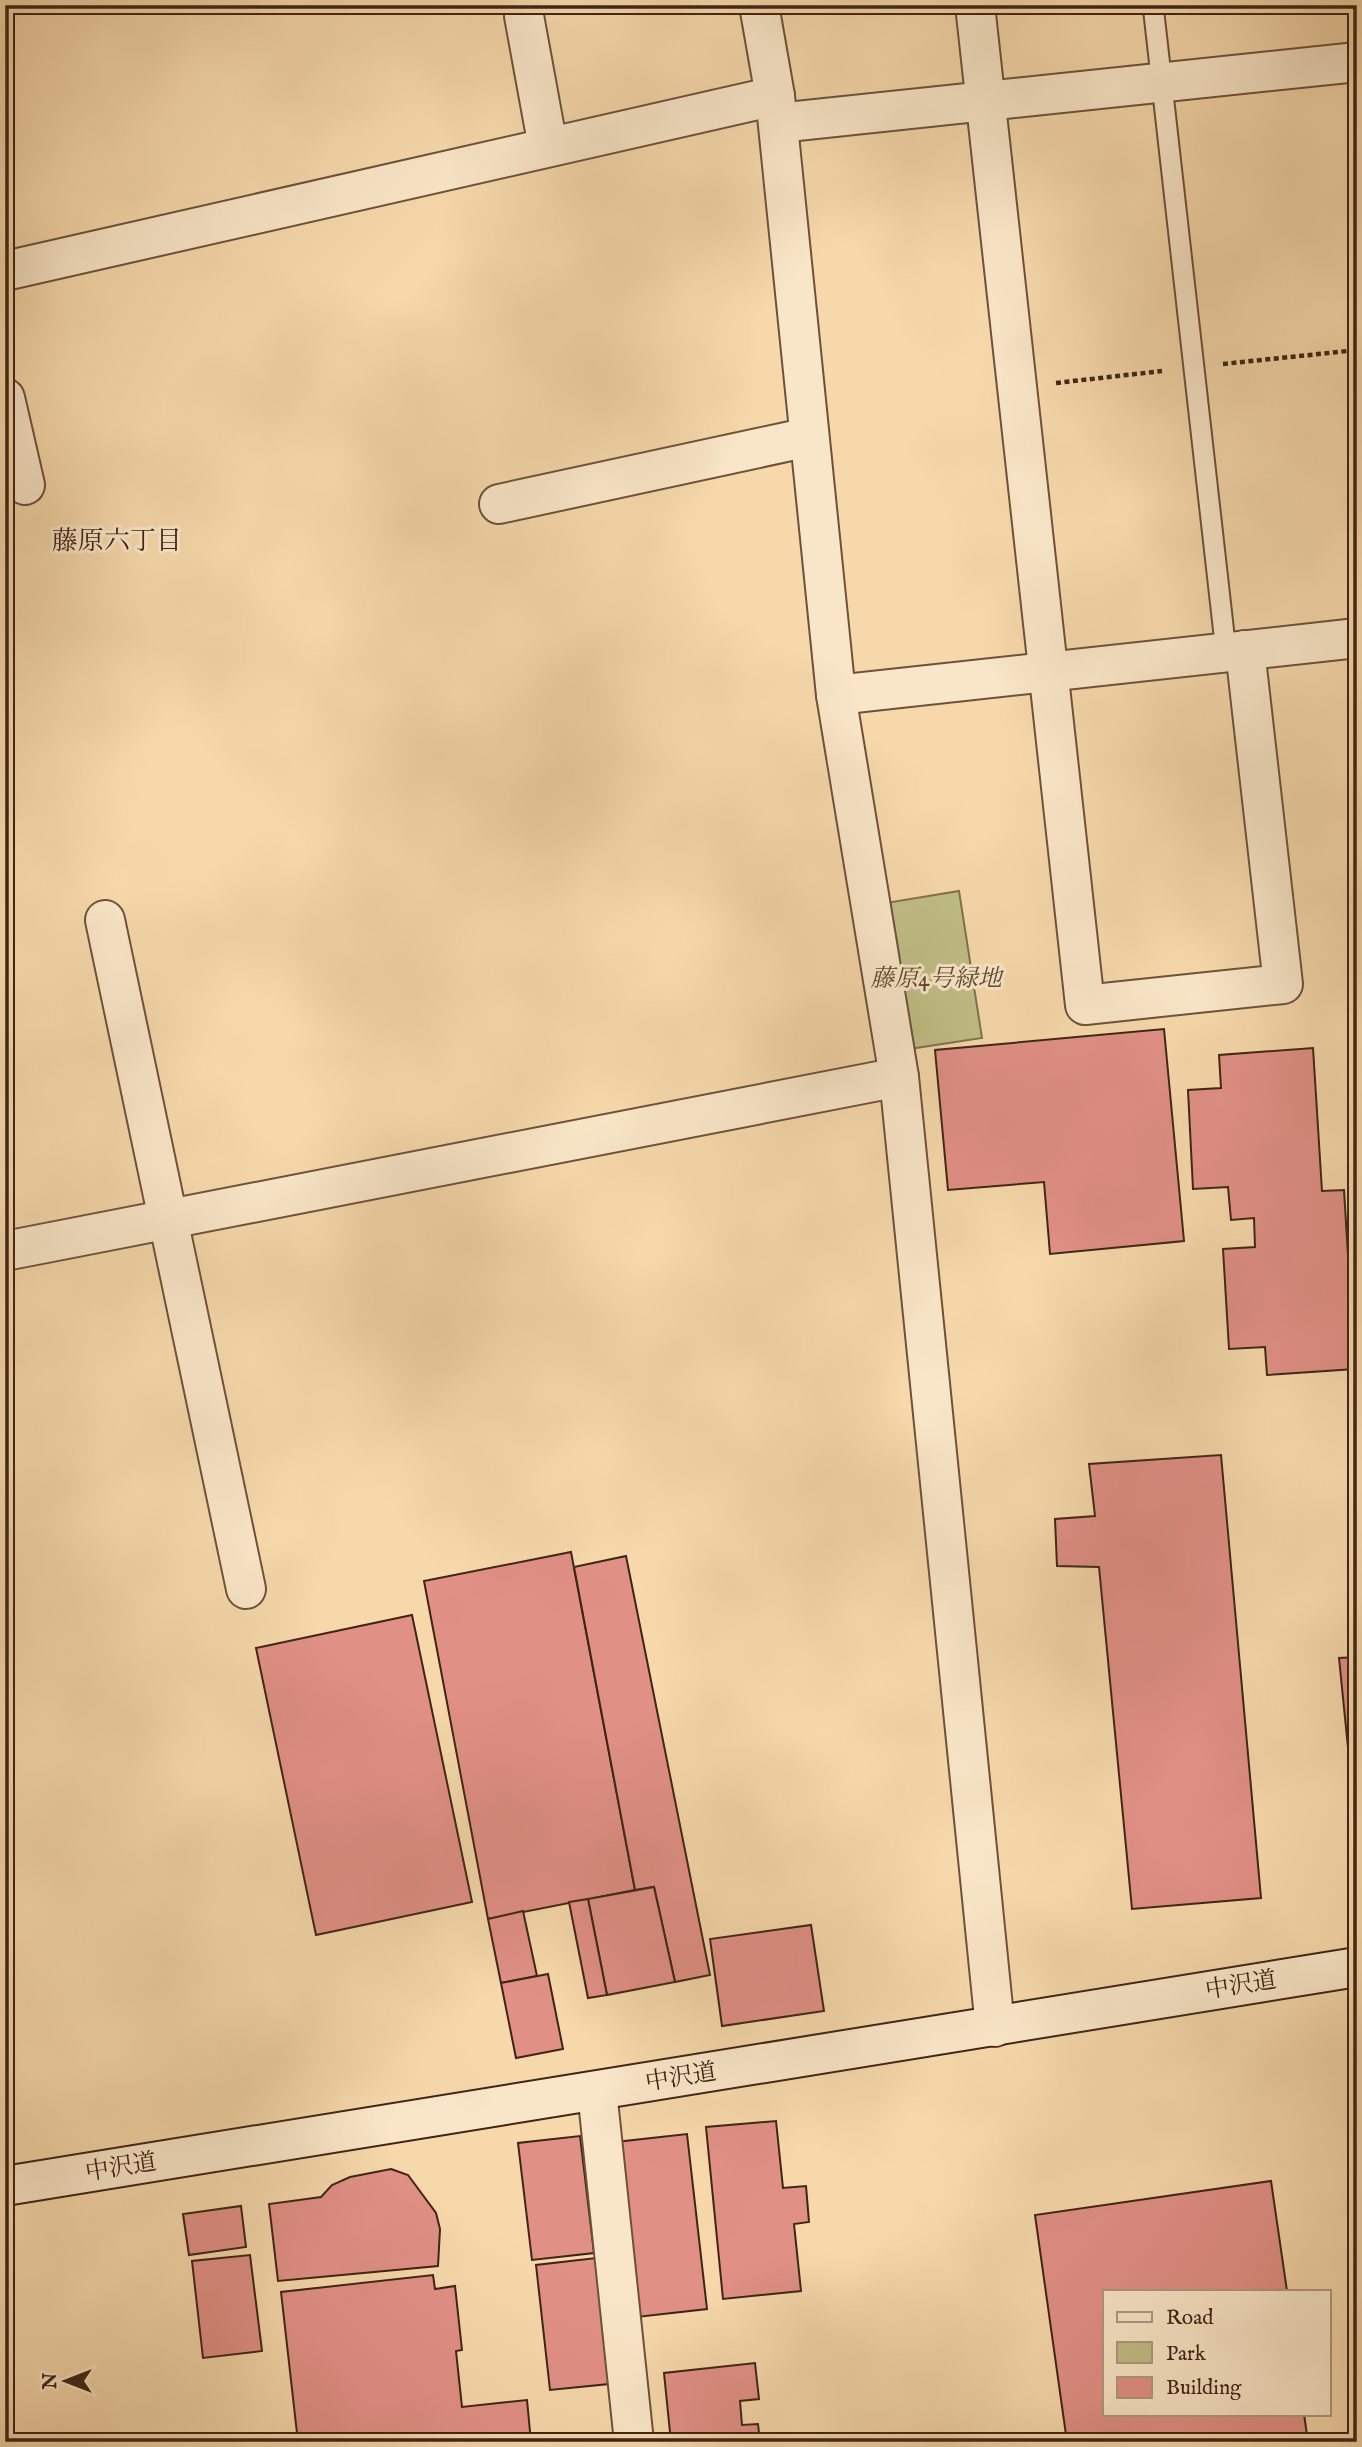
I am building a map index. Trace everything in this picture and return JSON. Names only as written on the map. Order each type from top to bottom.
[{"type":"street","points":[[759,5],[776,109],[836,695],[899,1077],[995,2027]]},
{"type":"street","points":[[975,5],[1085,1005],[1283,984],[1236,651]]},
{"type":"street","points":[[524,16],[548,147]]},
{"type":"street","points":[[5,271],[548,147],[776,109],[985,101],[1357,62]]},
{"type":"street","points":[[5,398],[25,485]]},
{"type":"street","points":[[499,504],[809,437]]},
{"type":"street","points":[[836,695],[1357,638]]},
{"type":"street","points":[[105,920],[246,1589]]},
{"type":"street","points":[[5,1251],[899,1077]]},
{"type":"street","name":"中沢道","points":[[5,2186],[1357,1967]]},
{"type":"street","points":[[597,2091],[634,2442]]},
{"type":"lane","points":[[1153,5],[1236,651]]},
{"type":"green space","name":"藤原4号緑地","points":[[959,891],[982,1038],[909,1049],[886,903]]},
{"type":"building","points":[[1164,1029],[1184,1241],[1050,1254],[1044,1182],[948,1190],[935,1050]]},
{"type":"building","points":[[1313,1048],[1322,1191],[1344,1190],[1355,1369],[1267,1375],[1265,1347],[1229,1349],[1223,1249],[1255,1247],[1254,1218],[1231,1220],[1228,1187],[1193,1189],[1188,1090],[1221,1088],[1219,1055]]},
{"type":"building","points":[[1221,1455],[1261,1898],[1132,1909],[1099,1567],[1057,1566],[1055,1519],[1095,1516],[1089,1464]]},
{"type":"building","points":[[571,1552],[635,1890],[488,1919],[424,1581]]},
{"type":"building","points":[[626,1556],[710,1975],[675,1982],[654,1887],[635,1890],[574,1567]]},
{"type":"building","points":[[412,1615],[472,1902],[316,1935],[256,1648]]},
{"type":"building","points":[[1357,1657],[1357,1837],[1339,1658]]},
{"type":"building","points":[[654,1887],[675,1982],[607,1995],[588,1899]]},
{"type":"building","points":[[588,1899],[607,1995],[588,1998],[569,1902]]},
{"type":"building","points":[[523,1911],[537,1976],[501,1983],[488,1919]]},
{"type":"building","points":[[811,1925],[824,2011],[722,2026],[710,1939]]},
{"type":"building","points":[[548,1974],[563,2049],[516,2058],[501,1983]]},
{"type":"building","points":[[776,2121],[783,2188],[806,2186],[809,2222],[794,2224],[801,2291],[723,2299],[706,2127]]},
{"type":"building","points":[[687,2134],[707,2309],[637,2317],[616,2142]]},
{"type":"building","points":[[580,2136],[594,2253],[532,2260],[518,2143]]},
{"type":"building","points":[[391,2169],[408,2175],[436,2213],[440,2229],[438,2266],[278,2281],[269,2204],[321,2197],[332,2185],[350,2177]]},
{"type":"building","points":[[1271,2181],[1287,2290],[1103,2290],[1103,2416],[1304,2416],[1308,2442],[1067,2442],[1035,2215]]},
{"type":"building","points":[[241,2206],[246,2247],[189,2255],[183,2214]]},
{"type":"building","points":[[250,2255],[262,2351],[203,2358],[192,2261]]},
{"type":"building","points":[[596,2258],[609,2384],[550,2390],[536,2265]]},
{"type":"building","points":[[433,2275],[435,2289],[455,2286],[462,2350],[456,2351],[462,2407],[527,2400],[531,2442],[298,2442],[281,2292]]},
{"type":"building","points":[[755,2363],[759,2399],[740,2401],[742,2425],[758,2424],[760,2442],[671,2442],[664,2373]]},
{"type":"district","name":"藤原六丁目","points":[[117,541]]}]
